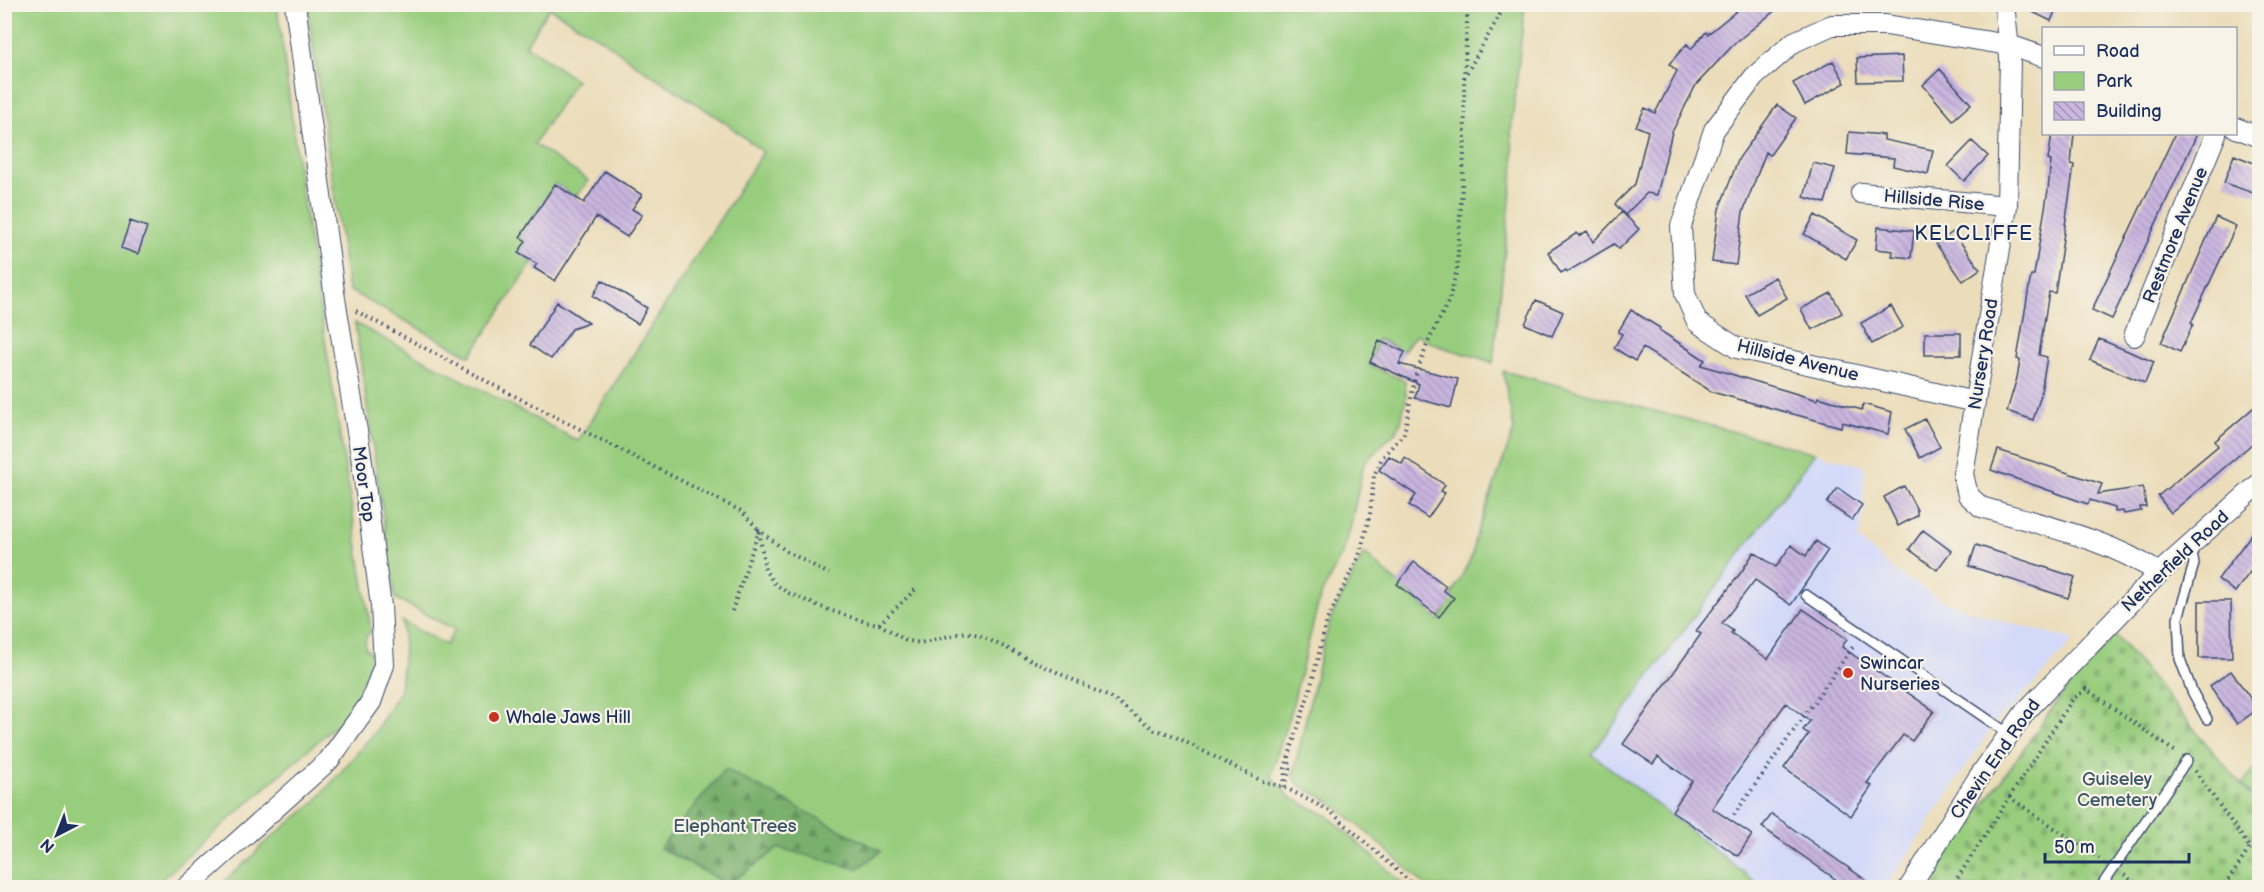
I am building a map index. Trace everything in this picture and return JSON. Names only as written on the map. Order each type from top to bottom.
[{"type":"street","name":"Moor Top","points":[[186,888],[329,760],[371,702],[384,664],[381,606],[363,467],[335,299],[295,4]]},
{"type":"street","name":"Nursery Road","points":[[2004,4],[2009,45],[2007,206],[1963,474],[1968,495],[1981,507],[2108,546],[2137,558],[2159,573]]},
{"type":"street","name":"Hillside Avenue","points":[[1975,402],[1737,348],[1697,322],[1685,294],[1681,226],[1714,130],[1755,77],[1794,42],[1832,25],[1886,25],[2009,45],[2042,57]]},
{"type":"street","points":[[2237,129],[2259,137]]},
{"type":"street","name":"Restmore Avenue","points":[[2134,336],[2216,135]]},
{"type":"street","name":"Hillside Rise","points":[[1862,193],[2007,206]]},
{"type":"street","name":"Netherfield Road","points":[[2092,640],[2159,573],[2259,483]]},
{"type":"street","name":"Chevin End Road","points":[[1909,888],[1978,778],[2025,712],[2092,640]]},
{"type":"lane","points":[[2190,544],[2194,564],[2178,618],[2180,659],[2192,691],[2207,719]]},
{"type":"lane","points":[[1806,595],[2009,734]]},
{"type":"lane","points":[[2100,888],[2187,760]]},
{"type":"path","points":[[1284,787],[1285,768],[1310,690],[1327,620],[1359,556],[1370,514],[1374,476],[1383,458],[1404,433],[1415,378],[1428,342],[1449,300],[1457,269],[1465,138],[1464,79],[1468,4]]},
{"type":"path","points":[[1464,79],[1506,4]]},
{"type":"path","points":[[335,299],[501,389],[741,511],[759,530],[786,551],[829,574]]},
{"type":"path","points":[[732,611],[759,530]]},
{"type":"path","points":[[759,530],[765,570],[774,583],[788,593],[826,609],[879,624],[905,640],[920,643],[966,632],[979,635],[1113,699],[1155,730],[1170,734],[1262,781],[1284,787],[1330,811],[1416,888]]},
{"type":"path","points":[[879,624],[916,589]]},
{"type":"path","points":[[1734,816],[1863,634]]},
{"type":"path","points":[[1953,887],[2072,700],[2086,689],[2187,760],[2250,848],[2223,888]]},
{"type":"path","points":[[2009,797],[2142,888]]},
{"type":"shaded area","name":"Swincar Nurseries","points":[[1815,453],[1865,466],[1864,513],[1858,539],[1897,573],[1941,600],[1998,620],[2074,640],[2009,711],[2001,714],[1886,887],[1762,887],[1592,755]]},
{"type":"green space","points":[[5,5],[277,5],[301,188],[371,631],[366,637],[365,647],[373,656],[353,707],[335,726],[153,887],[5,888]]},
{"type":"green space","points":[[307,5],[1525,5],[1511,131],[1514,163],[1493,363],[1444,348],[1417,334],[1403,351],[1378,339],[1369,365],[1405,381],[1406,397],[1401,421],[1396,431],[1364,463],[1349,533],[1341,556],[1320,597],[1293,703],[1271,775],[1291,798],[1328,816],[1407,887],[216,888],[254,855],[261,846],[315,802],[375,732],[400,690],[404,648],[402,621],[446,645],[455,630],[395,598],[355,323],[578,441],[763,152],[723,121],[635,64],[603,40],[549,8],[526,45],[576,80],[534,144],[589,181],[575,197],[555,184],[520,237],[526,241],[519,253],[533,262],[470,356],[348,290]]},
{"type":"green space","points":[[1503,371],[1815,453],[1592,754],[1762,887],[1427,887],[1355,822],[1330,802],[1304,788],[1293,776],[1331,618],[1364,553],[1439,620],[1473,554],[1474,541],[1514,430]]},
{"type":"green space","name":"Guiseley Cemetery","points":[[2115,635],[2259,806],[2259,879],[2254,887],[1924,888],[2072,681]]},
{"type":"green space","points":[[2259,763],[2259,806],[2242,784]]},
{"type":"green space","name":"Elephant Trees","points":[[725,769],[881,851],[857,869],[779,848],[728,884],[660,848]]},
{"type":"building","points":[[1745,4],[1783,4],[1735,43],[1696,85],[1672,132],[1657,195],[1647,193],[1625,215],[1615,204],[1635,184],[1648,131],[1636,126],[1645,108],[1655,113],[1677,71],[1669,64],[1687,44],[1691,49],[1706,32],[1708,34]]},
{"type":"building","points":[[2016,4],[2058,4],[2051,21]]},
{"type":"building","points":[[1902,56],[1903,81],[1858,82],[1857,58]]},
{"type":"building","points":[[1833,61],[1845,83],[1805,105],[1793,83]]},
{"type":"building","points":[[1940,69],[1971,104],[1953,120],[1923,85]]},
{"type":"building","points":[[1777,105],[1796,118],[1770,155],[1766,152],[1743,212],[1736,265],[1712,262],[1719,209],[1739,158]]},
{"type":"building","points":[[1849,132],[1884,135],[1884,140],[1933,150],[1928,174],[1893,166],[1894,158],[1847,154]]},
{"type":"building","points":[[2052,135],[2074,135],[2071,164],[2074,165],[2055,293],[2049,292],[2039,355],[2047,357],[2040,398],[2033,420],[2007,411],[2017,378],[2020,360],[2017,359],[2048,190],[2051,161],[2048,160]]},
{"type":"building","points":[[2175,135],[2197,135],[2112,319],[2092,310]]},
{"type":"building","points":[[1972,141],[1988,156],[1964,181],[1948,166]]},
{"type":"building","points":[[2234,155],[2259,165],[2259,195],[2224,183]]},
{"type":"building","points":[[1813,163],[1835,168],[1825,203],[1804,197]]},
{"type":"building","points":[[605,171],[642,195],[632,209],[642,215],[627,237],[596,217],[555,281],[534,268],[537,264],[518,253],[526,241],[520,237],[555,184],[584,203]]},
{"type":"building","points":[[1622,212],[1639,229],[1619,249],[1614,244],[1567,272],[1566,270],[1561,273],[1548,252],[1577,233],[1579,236],[1587,231],[1593,242]]},
{"type":"building","points":[[1815,215],[1857,240],[1846,259],[1804,234]]},
{"type":"building","points":[[2216,217],[2236,226],[2180,352],[2161,343]]},
{"type":"building","points":[[130,221],[147,227],[138,254],[121,248]]},
{"type":"building","points":[[1878,227],[1914,231],[1911,258],[1892,256],[1893,251],[1876,249]]},
{"type":"building","points":[[1953,232],[1980,269],[1963,281],[1936,244]]},
{"type":"building","points":[[1775,277],[1787,298],[1757,315],[1745,294]]},
{"type":"building","points":[[602,280],[647,308],[638,324],[593,296]]},
{"type":"building","points":[[1831,293],[1842,313],[1812,330],[1801,309]]},
{"type":"building","points":[[1536,300],[1563,312],[1552,336],[1525,324]]},
{"type":"building","points":[[557,302],[589,323],[572,329],[551,359],[530,345]]},
{"type":"building","points":[[1891,306],[1903,327],[1872,344],[1861,323]]},
{"type":"building","points":[[1631,310],[1705,360],[1701,365],[1817,400],[1818,397],[1862,410],[1863,404],[1892,412],[1888,434],[1842,422],[1841,427],[1712,392],[1643,348],[1635,361],[1614,348],[1622,334],[1618,332]]},
{"type":"building","points":[[1925,333],[1961,333],[1961,355],[1925,355]]},
{"type":"building","points":[[2099,339],[2154,362],[2145,383],[2090,360]]},
{"type":"building","points":[[1379,341],[1405,352],[1399,364],[1458,379],[1451,408],[1415,398],[1419,384],[1370,362]]},
{"type":"building","points":[[2259,403],[2259,438],[2171,513],[2158,496],[2218,446],[2215,441]]},
{"type":"building","points":[[1925,419],[1940,447],[1920,458],[1905,429]]},
{"type":"building","points":[[1998,450],[2102,484],[2098,494],[2143,487],[2146,507],[2140,507],[2141,511],[2124,514],[2123,511],[2115,512],[2115,508],[2090,500],[2088,504],[1991,470]]},
{"type":"building","points":[[1389,456],[1402,464],[1405,458],[1445,485],[1441,491],[1445,493],[1428,518],[1409,505],[1416,495],[1379,470]]},
{"type":"building","points":[[1904,486],[1917,510],[1917,516],[1898,526],[1884,497]]},
{"type":"building","points":[[1838,488],[1862,505],[1852,520],[1827,503]]},
{"type":"building","points":[[2259,524],[2259,560],[2235,592],[2218,579]]},
{"type":"building","points":[[1923,530],[1951,551],[1937,570],[1909,549]]},
{"type":"building","points":[[1816,541],[1828,550],[1791,605],[1755,580],[1722,623],[1733,631],[1731,633],[1768,659],[1803,609],[1847,639],[1842,647],[1934,711],[1912,741],[1903,735],[1867,783],[1872,786],[1851,816],[1784,768],[1809,734],[1803,730],[1810,721],[1786,703],[1712,808],[1752,835],[1738,856],[1672,811],[1692,781],[1658,757],[1653,764],[1623,744],[1701,634],[1696,631],[1754,552],[1776,567],[1791,545],[1806,556]]},
{"type":"building","points":[[1976,545],[2075,577],[2068,598],[1969,566]]},
{"type":"building","points":[[1414,562],[1446,586],[1443,590],[1454,598],[1439,617],[1397,584]]},
{"type":"building","points":[[2199,601],[2231,601],[2232,658],[2199,658]]},
{"type":"building","points":[[2231,671],[2258,709],[2237,724],[2210,686]]},
{"type":"building","points":[[1772,814],[1877,888],[1848,888],[1762,827]]},
{"type":"place","name":"Swincar Nurseries","points":[[1848,673]]},
{"type":"place","name":"Whale Jaws Hill","points":[[494,717]]},
{"type":"district","name":"KELCLIFFE","points":[[1974,233]]}]
